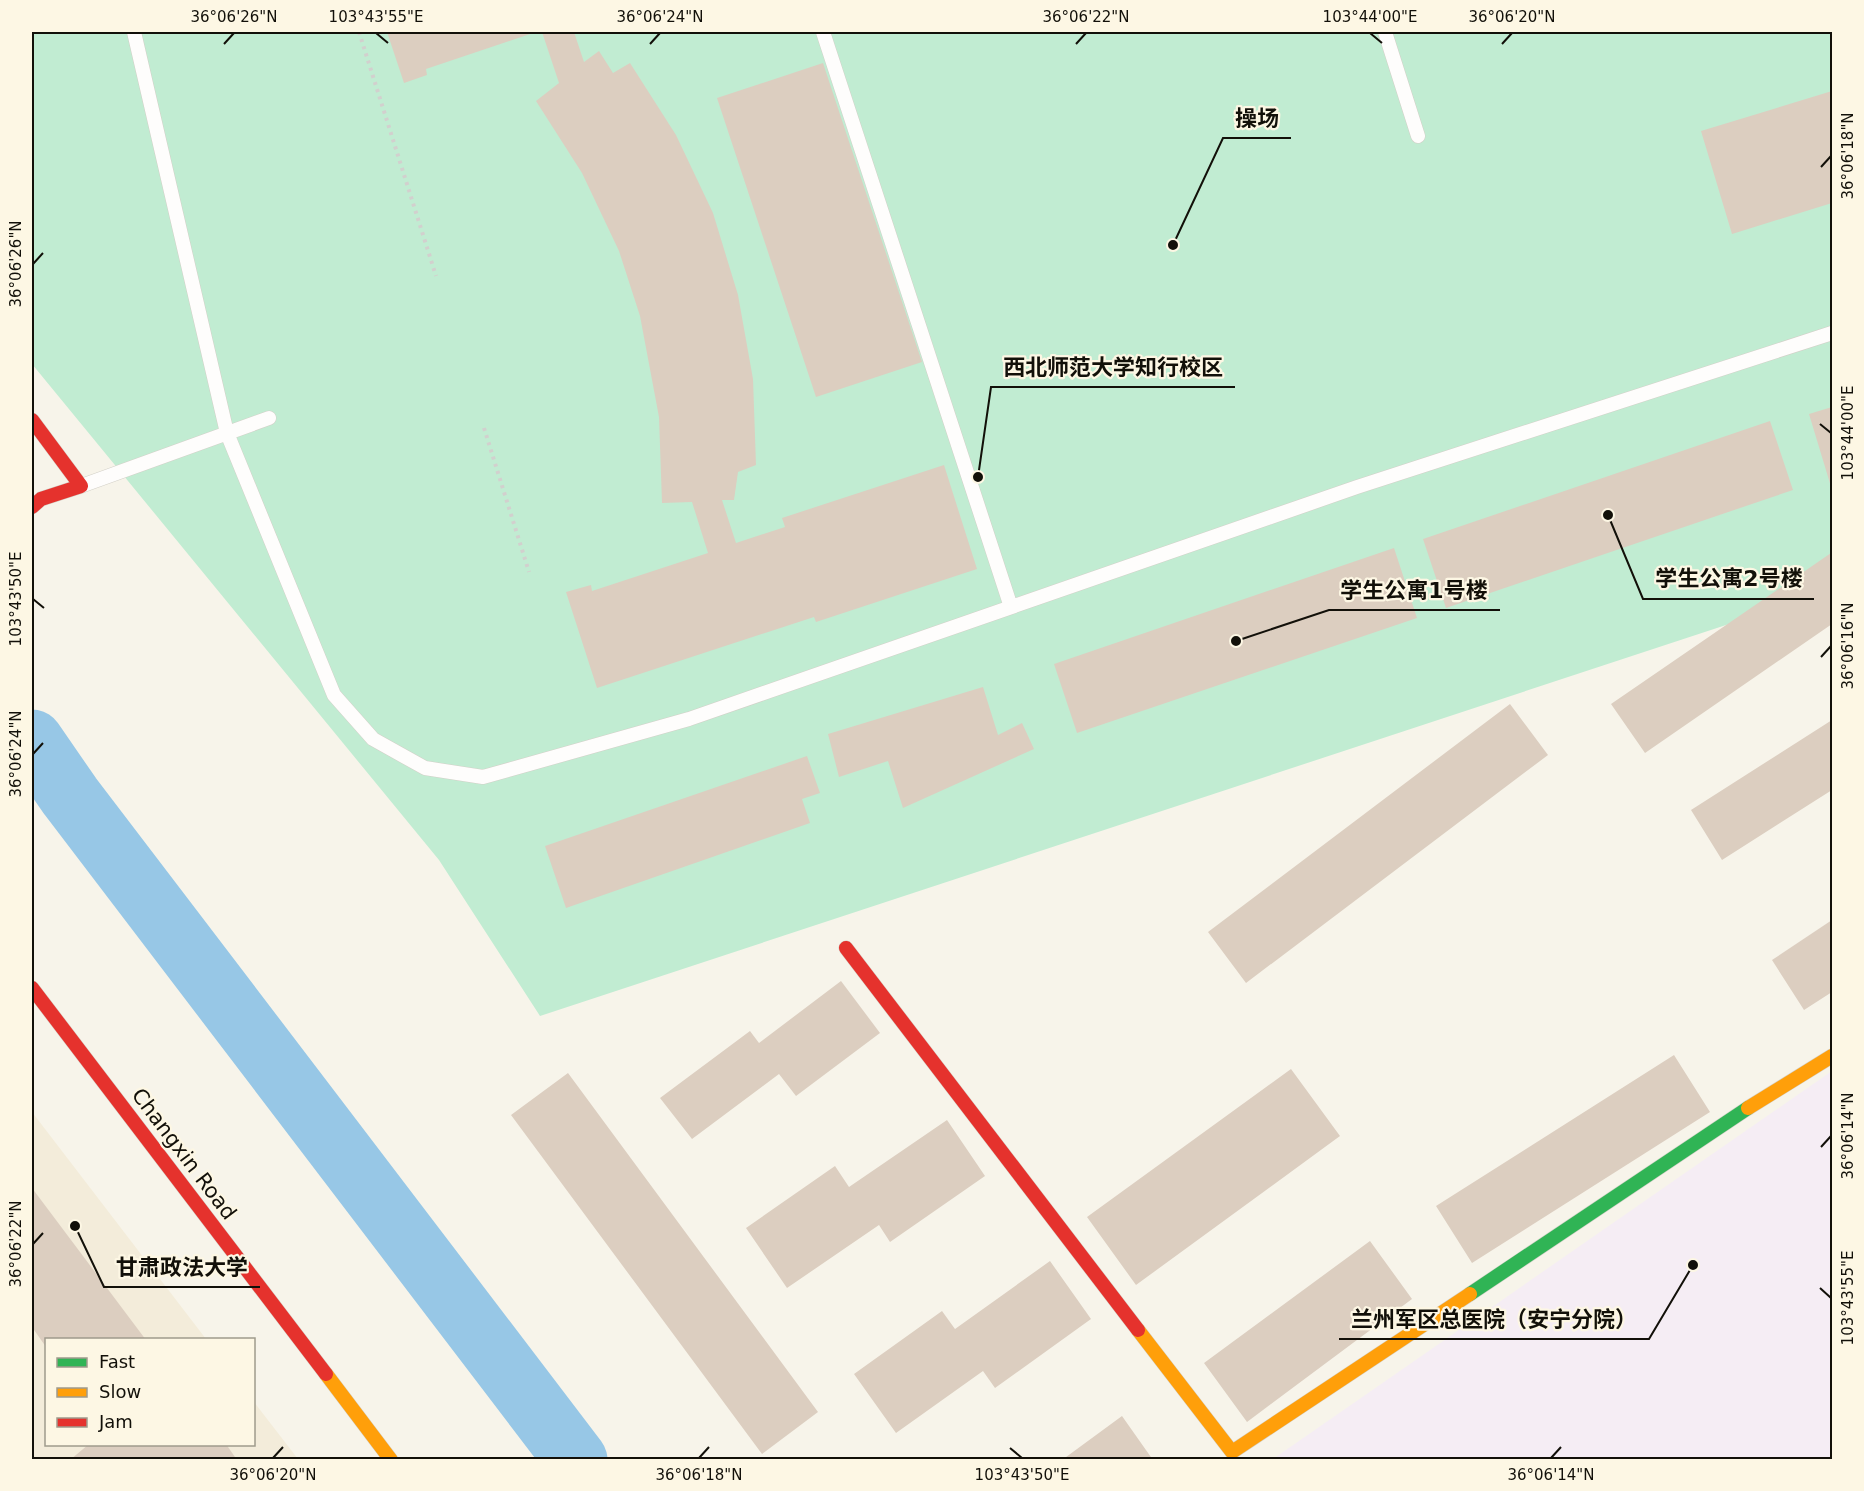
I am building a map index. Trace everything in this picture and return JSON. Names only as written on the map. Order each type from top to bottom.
[{"type":"street","points":[[32,420],[81,486],[41,499],[32,507]]},
{"type":"street","points":[[846,948],[1232,1452],[1762,1099],[1833,1056]]},
{"type":"street","name":"Changxin Road","points":[[32,988],[392,1460]]},
{"type":"lane","points":[[134,32],[227,433],[334,695],[373,739],[424,768],[483,777],[689,718],[1358,487],[1833,333]]},
{"type":"lane","points":[[823,32],[1011,607]]},
{"type":"lane","points":[[1385,32],[1418,136]]},
{"type":"lane","points":[[81,486],[268,418]]},
{"type":"path","points":[[359,32],[436,276]]},
{"type":"path","points":[[484,428],[529,572]]},
{"type":"shaded area","points":[[1832,1071],[1832,1459],[1273,1459]]},
{"type":"shaded area","points":[[32,1112],[205,1338],[45,1338],[45,1446],[255,1446],[255,1403],[298,1459],[32,1459]]},
{"type":"green space","points":[[32,32],[1832,32],[1832,590],[540,1016],[439,860],[32,364]]},
{"type":"building","points":[[387,32],[536,32],[426,69],[427,75],[404,83]]},
{"type":"building","points":[[542,32],[574,32],[584,62],[599,51],[613,73],[630,63],[676,135],[713,213],[738,295],[753,379],[756,465],[738,472],[734,500],[722,500],[736,543],[785,527],[782,518],[944,465],[977,569],[816,622],[814,617],[597,688],[566,592],[591,585],[592,591],[708,553],[692,502],[662,503],[659,417],[640,316],[619,251],[582,173],[536,101],[559,83]]},
{"type":"building","points":[[823,63],[922,362],[816,397],[717,98]]},
{"type":"building","points":[[1832,91],[1832,203],[1732,234],[1701,131]]},
{"type":"building","points":[[1832,407],[1832,490],[1809,414]]},
{"type":"building","points":[[1770,421],[1793,490],[1446,608],[1423,539]]},
{"type":"building","points":[[1394,548],[1417,618],[1077,733],[1054,664]]},
{"type":"building","points":[[1831,553],[1832,624],[1645,753],[1611,704]]},
{"type":"building","points":[[983,687],[998,735],[1022,723],[1034,749],[903,808],[888,761],[839,777],[828,734]]},
{"type":"building","points":[[1510,704],[1548,755],[1246,983],[1208,932]]},
{"type":"building","points":[[1832,720],[1832,790],[1722,860],[1691,810]]},
{"type":"building","points":[[807,756],[820,793],[802,799],[810,823],[566,908],[545,846]]},
{"type":"building","points":[[1832,920],[1832,992],[1804,1010],[1772,960]]},
{"type":"building","points":[[841,981],[880,1033],[796,1096],[779,1074],[692,1139],[660,1098],[750,1031],[759,1043]]},
{"type":"building","points":[[1674,1055],[1710,1112],[1472,1263],[1436,1206]]},
{"type":"building","points":[[1291,1069],[1340,1136],[1136,1285],[1087,1217]]},
{"type":"building","points":[[568,1073],[818,1412],[762,1454],[511,1115]]},
{"type":"building","points":[[947,1120],[985,1176],[890,1242],[879,1225],[787,1288],[746,1228],[835,1166],[849,1187]]},
{"type":"building","points":[[32,1188],[144,1338],[45,1338],[45,1346],[32,1327]]},
{"type":"building","points":[[1370,1241],[1412,1299],[1247,1422],[1204,1363]]},
{"type":"building","points":[[1050,1261],[1091,1319],[995,1388],[983,1371],[896,1433],[854,1374],[942,1311],[955,1329]]},
{"type":"building","points":[[1122,1416],[1153,1460],[1062,1460]]},
{"type":"building","points":[[87,1446],[227,1446],[237,1460],[70,1460]]},
{"type":"waterway","points":[[32,741],[70,796],[576,1460]]},
{"type":"traffic: fast","points":[[1470,1294],[1748,1108]]},
{"type":"traffic: slow","points":[[1748,1108],[1832,1056]]},
{"type":"traffic: slow","points":[[1138,1330],[1232,1452],[1470,1294]]},
{"type":"traffic: slow","points":[[326,1374],[391,1460]]},
{"type":"traffic: jam","points":[[32,420],[81,486],[41,499],[32,507]]},
{"type":"traffic: jam","points":[[846,948],[1138,1330]]},
{"type":"traffic: jam","points":[[32,988],[326,1374]]},
{"type":"place","name":"操场","points":[[1173,245]]},
{"type":"place","name":"西北师范大学知行校区","points":[[978,477]]},
{"type":"place","name":"学生公寓2号楼","points":[[1608,515]]},
{"type":"place","name":"学生公寓1号楼","points":[[1236,641]]},
{"type":"place","name":"甘肃政法大学","points":[[75,1226]]},
{"type":"place","name":"兰州军区总医院（安宁分院）","points":[[1693,1265]]}]
